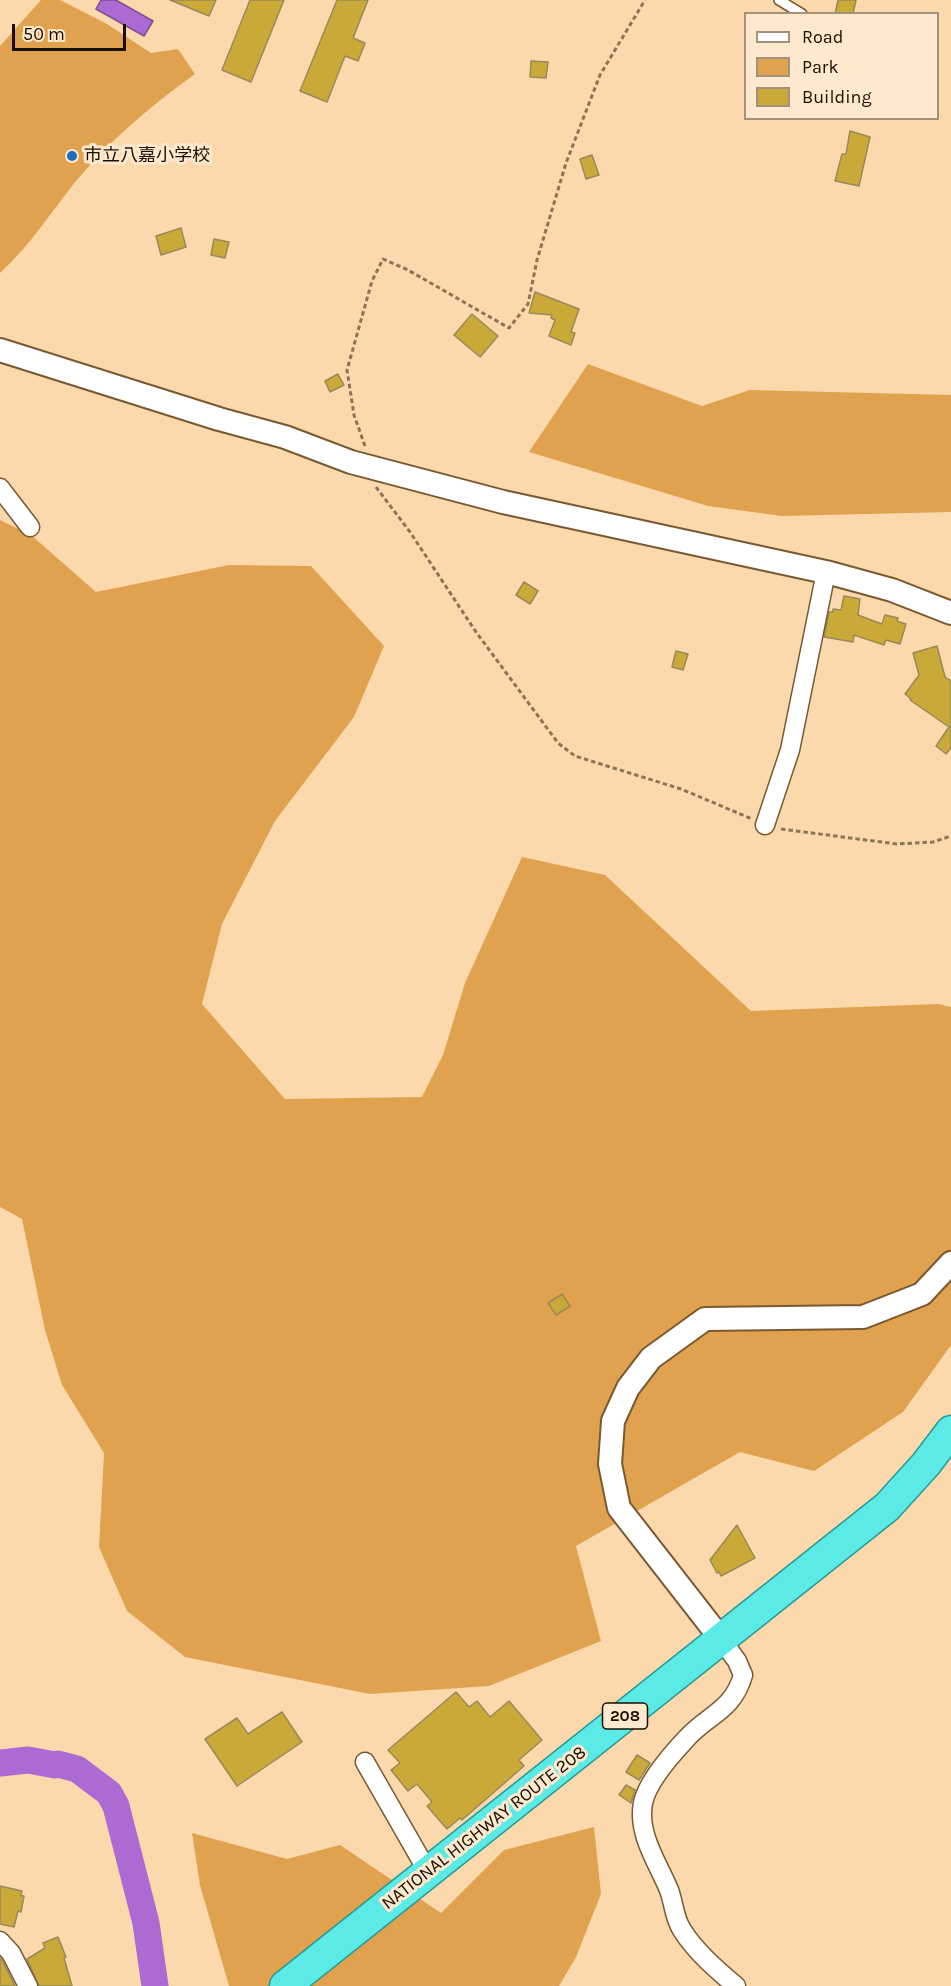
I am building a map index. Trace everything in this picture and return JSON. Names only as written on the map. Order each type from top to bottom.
[{"type":"highway","name":"NATIONAL HIGHWAY ROUTE 208","points":[[285,1986],[886,1507],[926,1464],[951,1431]]},
{"type":"street","points":[[0,350],[219,419],[285,437],[351,462],[503,502],[826,572],[892,590],[951,613]]},
{"type":"street","points":[[0,488],[30,527]]},
{"type":"street","points":[[765,825],[790,750],[826,572]]},
{"type":"street","points":[[736,1986],[703,1955],[681,1929],[670,1893],[646,1837],[641,1818],[643,1801],[655,1778],[688,1736],[722,1711],[740,1685],[743,1675],[722,1639],[619,1508],[610,1464],[613,1421],[628,1388],[651,1358],[705,1319],[863,1317],[922,1294],[951,1263]]},
{"type":"street","points":[[365,1762],[428,1872]]},
{"type":"street","points":[[0,1941],[10,1953],[28,1986]]},
{"type":"lane","points":[[779,0],[799,12]]},
{"type":"path","points":[[645,0],[600,75],[566,163],[537,260],[528,304],[509,328],[408,270],[383,259],[372,281],[347,370],[365,465],[476,632],[558,742],[574,756],[681,789],[765,825],[897,844],[933,842],[951,836]]},
{"type":"green space","points":[[41,0],[60,0],[107,24],[151,53],[178,49],[195,74],[147,111],[103,151],[76,181],[21,252],[0,273],[0,46]]},
{"type":"green space","points":[[588,364],[702,406],[750,390],[951,395],[951,512],[782,516],[708,506],[529,452]]},
{"type":"green space","points":[[0,520],[31,535],[96,592],[229,565],[311,566],[384,646],[354,717],[275,821],[222,924],[202,1004],[285,1099],[422,1097],[443,1055],[465,983],[522,857],[605,875],[751,1011],[938,1004],[951,1007],[951,1345],[903,1412],[814,1471],[740,1452],[576,1546],[601,1641],[489,1686],[370,1694],[185,1657],[127,1611],[99,1547],[104,1453],[62,1385],[45,1330],[22,1219],[0,1207]]},
{"type":"green space","points":[[594,1827],[601,1894],[576,1957],[559,1986],[229,1986],[200,1885],[192,1833],[287,1859],[340,1845],[441,1913],[504,1850]]},
{"type":"shaded area","points":[[101,0],[116,0],[153,21],[144,36],[96,9]]},
{"type":"building","points":[[170,0],[216,0],[209,16]]},
{"type":"building","points":[[250,0],[284,0],[251,82],[222,70]]},
{"type":"building","points":[[337,0],[368,0],[353,38],[365,43],[358,61],[345,56],[327,102],[300,91]]},
{"type":"building","points":[[838,0],[856,0],[853,12],[835,12]]},
{"type":"building","points":[[531,61],[548,62],[546,78],[530,77]]},
{"type":"building","points":[[850,131],[870,137],[859,186],[835,181],[842,154],[846,154]]},
{"type":"building","points":[[592,155],[599,175],[586,179],[580,159]]},
{"type":"building","points":[[181,228],[186,247],[161,255],[156,236]]},
{"type":"building","points":[[214,239],[229,242],[225,258],[211,255]]},
{"type":"building","points":[[535,292],[579,309],[571,332],[575,333],[571,345],[549,336],[555,320],[551,318],[552,315],[529,313]]},
{"type":"building","points":[[472,314],[498,336],[480,357],[454,335]]},
{"type":"building","points":[[338,374],[344,385],[330,392],[325,381]]},
{"type":"building","points":[[524,582],[538,591],[530,604],[516,595]]},
{"type":"building","points":[[844,596],[860,599],[858,615],[882,624],[885,615],[898,618],[897,621],[906,624],[900,644],[886,640],[884,645],[854,635],[853,642],[824,637],[829,612],[833,612],[833,609],[841,610]]},
{"type":"building","points":[[937,646],[945,677],[951,681],[951,748],[946,754],[936,746],[949,727],[910,700],[905,694],[919,675],[913,653]]},
{"type":"building","points":[[676,651],[688,654],[683,670],[672,667]]},
{"type":"building","points":[[562,1294],[570,1306],[556,1315],[548,1303]]},
{"type":"building","points":[[737,1525],[755,1558],[721,1576],[710,1560]]},
{"type":"building","points":[[456,1692],[469,1707],[477,1701],[490,1717],[509,1701],[542,1740],[519,1760],[524,1766],[462,1820],[460,1818],[447,1829],[427,1806],[432,1802],[417,1784],[408,1791],[391,1770],[400,1763],[388,1750]]},
{"type":"building","points":[[282,1712],[302,1742],[237,1786],[205,1739],[237,1718],[248,1734]]},
{"type":"building","points":[[637,1755],[650,1763],[639,1780],[626,1772]]},
{"type":"building","points":[[626,1785],[635,1790],[631,1803],[619,1795]]},
{"type":"building","points":[[0,1886],[22,1891],[21,1896],[24,1896],[21,1912],[18,1911],[14,1927],[0,1924]]},
{"type":"building","points":[[58,1937],[66,1957],[64,1958],[72,1986],[39,1986],[27,1959],[45,1948],[43,1943]]},
{"type":"building","points":[[0,1958],[2,1960],[15,1986],[0,1986]]},
{"type":"waterway","points":[[0,1763],[28,1760],[77,1769],[109,1793],[116,1806],[146,1923],[155,1986]]},
{"type":"place","name":"市立八嘉小学校","points":[[72,156]]}]
